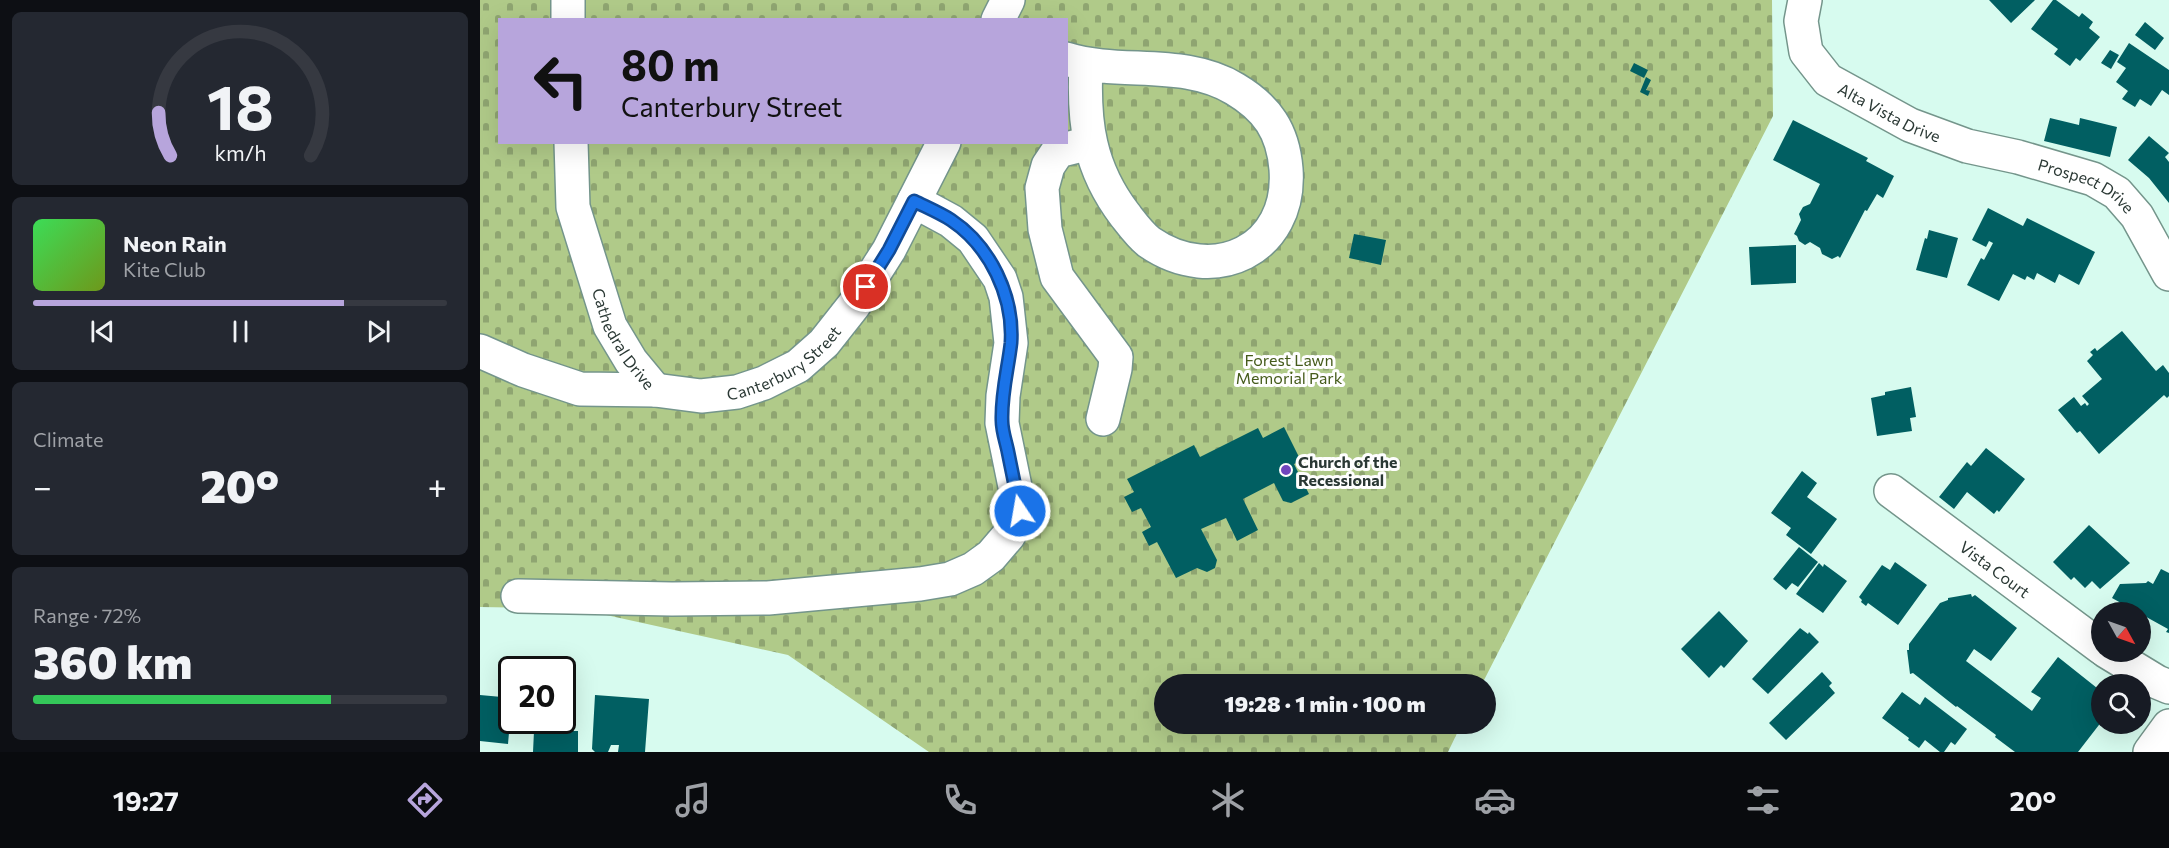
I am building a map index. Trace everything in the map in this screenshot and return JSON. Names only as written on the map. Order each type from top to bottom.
[{"type":"street","points":[[568,0],[568,18]]},
{"type":"street","points":[[999,18],[1008,0]]},
{"type":"street","name":"Alta Vista Drive","points":[[1804,0],[1801,21],[1806,52],[1828,80],[1910,124],[1967,146]]},
{"type":"street","points":[[1076,62],[1164,68],[1204,76],[1233,88],[1270,117],[1280,137],[1285,157],[1287,182],[1284,202],[1276,221],[1263,239],[1243,254],[1216,262],[1191,260],[1169,253],[1148,241],[1112,197],[1100,175],[1090,143],[1076,62]]},
{"type":"street","points":[[1090,143],[1058,151],[1048,166],[1042,188],[1045,229],[1057,277],[1116,357],[1116,369],[1103,419]]},
{"type":"street","name":"Cathedral Drive","points":[[571,144],[573,207],[610,326],[631,361],[655,390]]},
{"type":"street","name":"Canterbury Street","points":[[655,390],[700,396],[737,392],[764,383],[798,366],[824,343],[854,305],[889,250],[943,144]]},
{"type":"street","name":"Prospect Drive","points":[[1967,146],[2018,157],[2093,179],[2117,194],[2137,216],[2169,274]]},
{"type":"street","points":[[518,596],[768,598],[920,584],[950,579],[973,569],[992,556],[1009,535],[1020,511],[1002,423],[1003,396],[1011,342],[1006,297],[1000,279],[973,239],[951,220],[914,201]]},
{"type":"street","name":"Cathedral Drive","points":[[480,351],[523,370],[580,389],[655,390]]},
{"type":"street","name":"Vista Court","points":[[1890,491],[2091,640]]},
{"type":"street","points":[[2124,662],[2169,687]]},
{"type":"street","points":[[2150,752],[2169,726]]},
{"type":"green space","name":"Forest Lawn Memorial Park","points":[[480,0],[1772,0],[1773,116],[1487,674],[1154,674],[1154,734],[1457,734],[1448,752],[929,752],[788,655],[579,609],[480,607]]},
{"type":"building","points":[[1989,0],[2035,0],[2011,23]]},
{"type":"building","points":[[2053,0],[2079,17],[2082,13],[2093,22],[2089,28],[2100,37],[2080,61],[2076,58],[2070,66],[2054,54],[2058,49],[2031,29]]},
{"type":"building","points":[[2145,22],[2164,38],[2155,50],[2135,35]]},
{"type":"building","points":[[2129,43],[2169,70],[2169,95],[2162,90],[2151,106],[2140,99],[2135,107],[2122,99],[2128,91],[2116,82],[2126,68],[2117,62]]},
{"type":"building","points":[[2110,50],[2119,55],[2111,69],[2101,63]]},
{"type":"building","points":[[1634,63],[1648,70],[1644,78],[1630,71]]},
{"type":"building","points":[[1646,77],[1651,80],[1646,90],[1650,91],[1648,96],[1640,92]]},
{"type":"building","points":[[2050,118],[2079,125],[2080,118],[2117,127],[2110,157],[2044,141]]},
{"type":"building","points":[[1793,120],[1868,158],[1866,161],[1894,176],[1883,198],[1877,194],[1867,211],[1865,210],[1840,258],[1838,256],[1832,259],[1822,254],[1820,248],[1810,242],[1805,245],[1794,234],[1801,220],[1799,214],[1803,207],[1810,204],[1820,184],[1773,160]]},
{"type":"building","points":[[2149,136],[2169,153],[2165,157],[2169,162],[2169,203],[2149,178],[2128,160]]},
{"type":"building","points":[[1988,208],[2023,226],[2027,218],[2095,252],[2079,285],[2059,274],[2055,283],[2037,273],[2034,280],[2027,276],[2025,280],[2013,274],[1999,301],[1967,285],[1981,258],[1984,260],[1993,243],[1989,241],[1986,247],[1972,240]]},
{"type":"building","points":[[1929,230],[1958,238],[1947,278],[1916,270]]},
{"type":"building","points":[[1354,234],[1386,240],[1381,265],[1349,258]]},
{"type":"building","points":[[1796,245],[1796,283],[1751,285],[1749,247]]},
{"type":"building","points":[[2122,331],[2156,371],[2163,365],[2169,373],[2169,396],[2167,398],[2164,395],[2099,454],[2058,410],[2074,397],[2081,406],[2085,403],[2087,406],[2089,404],[2082,396],[2102,379],[2087,361],[2093,355],[2090,352],[2095,348],[2097,351]]},
{"type":"building","points":[[1911,387],[1916,417],[1910,418],[1912,431],[1877,436],[1871,398],[1885,395],[1885,392]]},
{"type":"building","points":[[1284,427],[1301,461],[1294,464],[1309,494],[1291,503],[1283,501],[1274,483],[1243,499],[1258,530],[1237,541],[1226,518],[1201,529],[1217,560],[1215,568],[1207,572],[1197,568],[1176,578],[1157,542],[1149,546],[1142,532],[1151,527],[1141,508],[1132,512],[1124,497],[1134,492],[1127,479],[1194,445],[1200,457],[1258,428],[1263,438]]},
{"type":"building","points":[[1986,448],[2025,479],[1999,512],[1997,510],[1994,514],[1967,492],[1954,509],[1939,497],[1967,462],[1971,466]]},
{"type":"building","points":[[1802,471],[1817,483],[1807,497],[1837,519],[1811,554],[1786,535],[1791,528],[1771,513]]},
{"type":"building","points":[[2089,525],[2130,563],[2100,589],[2092,581],[2085,588],[2074,577],[2071,580],[2053,562]]},
{"type":"building","points":[[1799,547],[1818,562],[1798,587],[1792,583],[1786,590],[1773,579]]},
{"type":"building","points":[[1895,562],[1927,585],[1898,625],[1868,603],[1866,606],[1859,597],[1882,565],[1890,570]]},
{"type":"building","points":[[1819,563],[1823,567],[1824,564],[1847,581],[1823,613],[1796,594]]},
{"type":"building","points":[[2161,569],[2169,573],[2169,633],[2166,632],[2168,629],[2151,620],[2151,602],[2119,602],[2112,598],[2120,584],[2148,581],[2153,584]]},
{"type":"building","points":[[1975,595],[2017,628],[1991,661],[1974,649],[1966,661],[2032,711],[2041,698],[2031,692],[2058,657],[2091,683],[2092,734],[2078,752],[2015,752],[1995,737],[1996,735],[1913,673],[1910,674],[1907,650],[1909,650],[1909,644],[1940,603],[1948,598]]},
{"type":"building","points":[[1719,611],[1748,641],[1724,668],[1721,665],[1709,678],[1681,649]]},
{"type":"building","points":[[1800,628],[1808,634],[1809,632],[1819,642],[1768,694],[1752,679]]},
{"type":"building","points":[[1822,672],[1832,683],[1829,686],[1835,693],[1786,740],[1769,723]]},
{"type":"building","points":[[1902,692],[1920,705],[1925,697],[1967,729],[1955,745],[1951,742],[1944,752],[1940,752],[1925,740],[1919,748],[1882,718]]},
{"type":"building","points":[[480,695],[498,697],[498,734],[509,734],[508,744],[480,741]]},
{"type":"building","points":[[595,695],[649,699],[645,752],[618,752],[619,745],[611,745],[608,752],[595,752],[592,749]]},
{"type":"building","points":[[578,731],[578,752],[533,752],[534,734],[576,734]]},
{"type":"place","name":"Church of the Recessional","points":[[1286,470]]},
{"type":"route","points":[[866,287],[889,250],[914,201],[951,220],[973,239],[987,257],[1000,279],[1010,319],[1011,342],[1005,373],[1002,423],[1020,511]]}]
